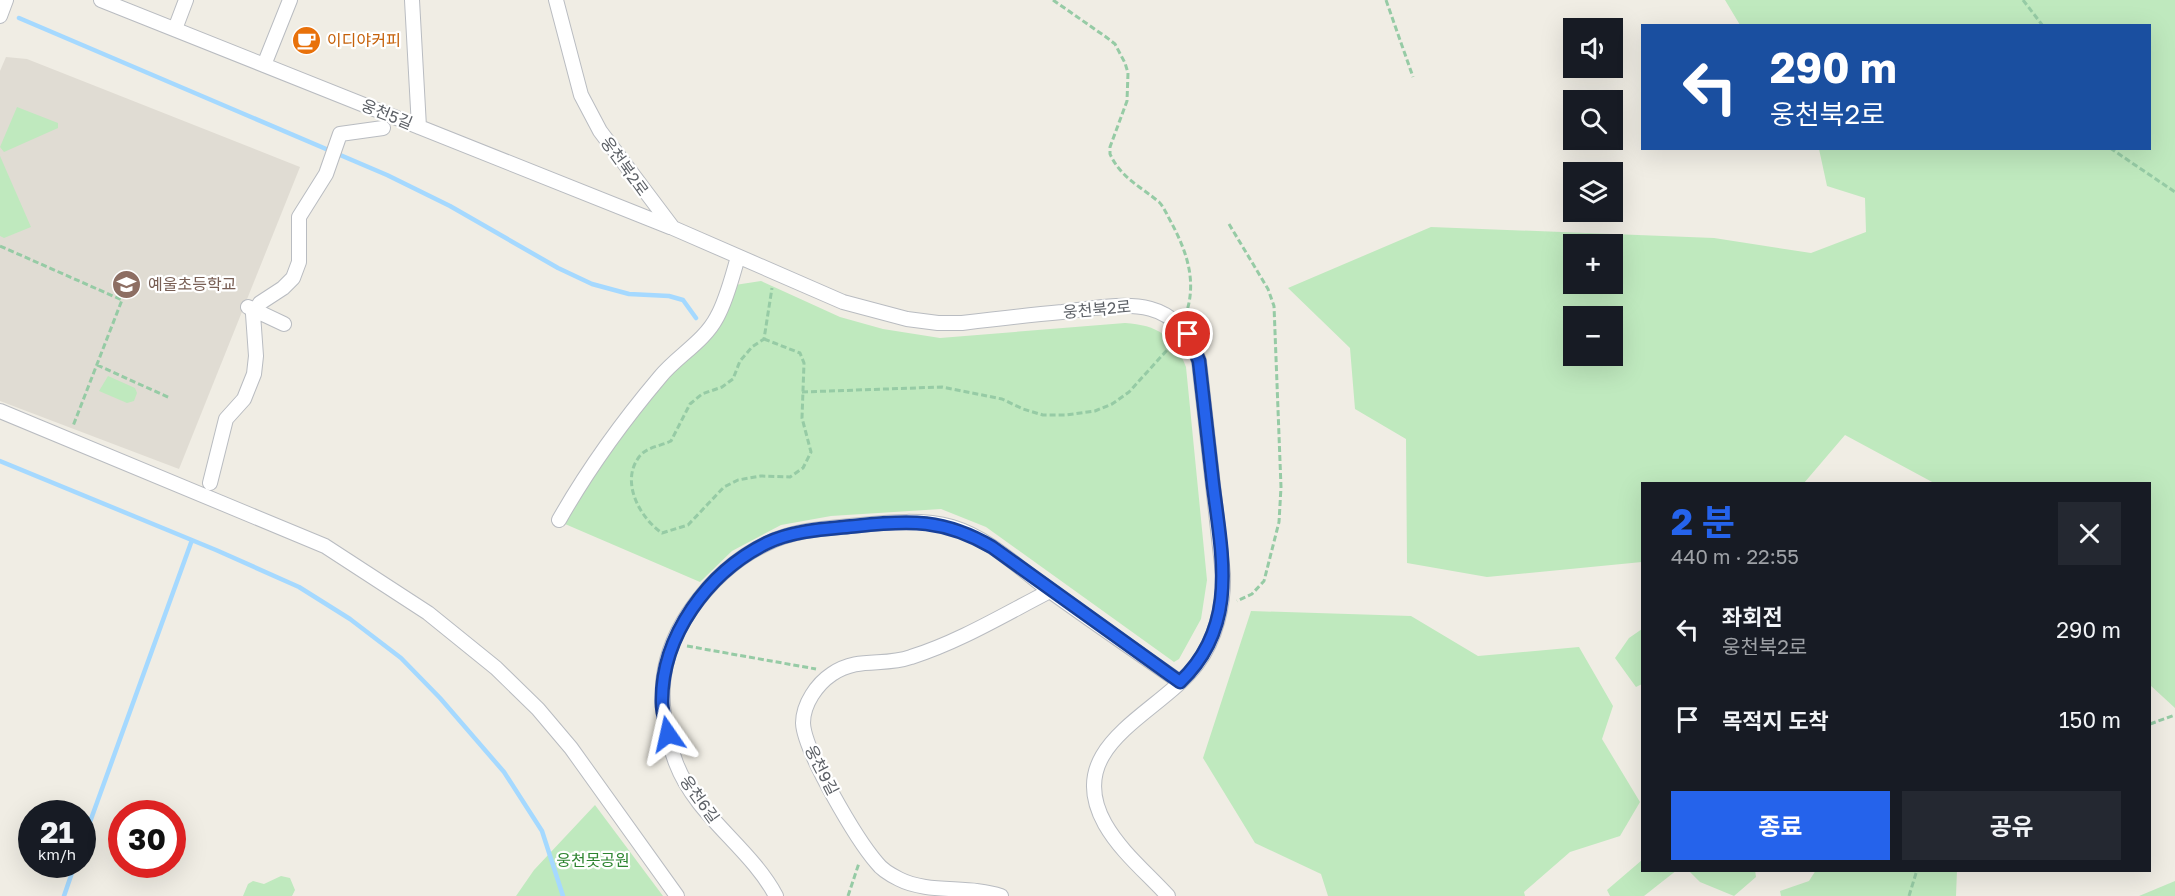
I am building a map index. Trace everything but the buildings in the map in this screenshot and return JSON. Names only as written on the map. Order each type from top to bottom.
[{"type":"street","points":[[0,16],[6,0]]},
{"type":"street","name":"웅천5길","points":[[101,0],[673,228]]},
{"type":"street","points":[[175,30],[186,0]]},
{"type":"street","points":[[264,65],[290,0]]},
{"type":"street","points":[[412,0],[419,127]]},
{"type":"street","name":"웅천북2로","points":[[556,0],[581,95],[600,131],[673,228],[843,302],[908,319],[962,323],[1135,304],[1165,314],[1182,328],[1192,342],[1199,361],[1223,574],[1221,606],[1209,643],[1199,662],[1180,682],[1112,741],[1100,758],[1095,776],[1097,807],[1106,825],[1120,846],[1168,896]]},
{"type":"street","points":[[251,308],[293,278],[299,262],[299,218],[326,174],[340,134],[382,128]]},
{"type":"street","points":[[559,520],[578,485],[612,436],[662,375],[708,332],[717,317],[738,257]]},
{"type":"street","points":[[251,308],[284,324]]},
{"type":"street","points":[[210,483],[226,419],[244,399],[254,374],[256,356],[251,308]]},
{"type":"street","points":[[0,411],[325,546],[428,613],[496,668],[544,717],[571,748],[677,896]]},
{"type":"street","name":"웅천6길","points":[[776,896],[765,876],[704,808],[684,782],[675,761],[662,704],[665,669],[673,643],[699,600],[726,571],[768,543],[812,530],[926,522],[951,527],[992,547],[1050,591],[1180,682]]},
{"type":"street","name":"웅천9길","points":[[1001,896],[983,890],[922,886],[902,880],[877,863],[810,749],[803,719],[809,699],[830,675],[844,667],[861,662],[912,657],[1050,591]]},
{"type":"path","points":[[1053,0],[1114,44],[1125,63],[1129,82],[1127,101],[1110,147],[1110,154],[1124,177],[1161,204],[1185,252],[1192,286],[1182,328]]},
{"type":"path","points":[[1386,0],[1413,77]]},
{"type":"path","points":[[2024,0],[2042,24]]},
{"type":"path","points":[[2113,150],[2175,192]]},
{"type":"path","points":[[1221,606],[1247,597],[1262,584],[1277,537],[1281,504],[1274,306],[1268,289],[1229,224]]},
{"type":"path","points":[[0,246],[122,300],[73,426]]},
{"type":"path","points":[[764,339],[800,353],[804,363],[802,418],[811,452],[803,468],[790,477],[761,476],[738,480],[724,487],[688,525],[662,533],[648,524],[641,514],[632,484],[632,469],[639,456],[648,449],[671,441],[690,404],[702,393],[722,387],[733,379],[740,361],[752,347],[764,339],[772,288]]},
{"type":"path","points":[[802,393],[942,387],[1002,399],[1043,415],[1066,415],[1095,411],[1112,404],[1129,392],[1168,349]]},
{"type":"path","points":[[97,365],[170,398]]},
{"type":"path","points":[[673,643],[823,670],[830,675]]},
{"type":"path","points":[[2151,724],[2175,716]]},
{"type":"path","points":[[848,896],[864,844]]},
{"type":"path","points":[[1909,896],[1916,872]]},
{"type":"shaded area","name":"예울초등학교","points":[[6,57],[27,59],[300,167],[179,469],[0,401],[0,71]]},
{"type":"green space","points":[[1725,0],[2175,0],[2175,708],[2151,686],[2151,482],[1932,482],[1845,435],[1805,482],[1641,482],[1641,562],[1487,577],[1407,563],[1406,439],[1355,409],[1350,348],[1288,288],[1431,227],[1611,234],[1563,234],[1563,294],[1623,294],[1623,234],[1714,238],[1811,253],[1866,232],[1865,198],[1827,186],[1819,150],[2151,150],[2151,24],[1739,24]]},
{"type":"green space","points":[[17,107],[58,123],[58,128],[4,152],[0,147]]},
{"type":"green space","points":[[0,156],[31,227],[4,238],[0,236]]},
{"type":"green space","points":[[761,281],[840,317],[883,329],[940,338],[1125,323],[1146,326],[1170,340],[1182,356],[1186,367],[1207,580],[1201,619],[1179,659],[1174,662],[986,527],[941,509],[831,516],[781,525],[732,551],[700,582],[565,524],[599,465],[662,383],[717,330],[724,319],[735,285]]},
{"type":"green space","points":[[108,376],[135,388],[137,393],[134,401],[127,403],[99,391]]},
{"type":"green space","points":[[1251,611],[1411,616],[1478,656],[1579,647],[1613,706],[1602,739],[1640,802],[1620,836],[1570,852],[1524,892],[1525,896],[1328,896],[1321,874],[1255,843],[1203,758]]},
{"type":"green space","points":[[1641,630],[1641,684],[1636,687],[1615,658],[1629,638]]},
{"type":"green space","name":"웅천못공원","points":[[595,805],[663,896],[516,896],[534,870]]},
{"type":"green space","points":[[1641,861],[1641,872],[1674,872],[1644,896],[1610,896],[1607,890]]},
{"type":"green space","points":[[1690,872],[1755,872],[1756,877],[1734,896],[1700,882]]},
{"type":"green space","points":[[1815,872],[1957,872],[1956,896],[1781,896],[1780,891],[1809,881]]},
{"type":"green space","points":[[281,876],[290,878],[295,890],[292,896],[243,896],[248,884],[253,881],[264,884]]},
{"type":"green space","points":[[2175,881],[2175,896],[2139,896]]},
{"type":"waterway","points":[[19,18],[387,175],[450,206],[558,268],[592,284],[629,294],[669,296],[683,300],[696,318]]},
{"type":"waterway","points":[[0,461],[216,550],[299,587],[350,619],[401,658],[440,698],[504,772],[542,831],[563,896]]},
{"type":"waterway","points":[[96,805],[192,540]]},
{"type":"waterway","points":[[64,896],[70,878]]},
{"type":"place","name":"이디야커피","points":[[306,40]]},
{"type":"place","name":"예울초등학교","points":[[127,284]]},
{"type":"route","points":[[668,734],[662,704],[665,669],[673,643],[687,617],[706,591],[726,571],[749,554],[768,543],[792,534],[812,530],[926,522],[968,533],[992,547],[1050,591],[1180,682],[1199,662],[1209,643],[1216,624],[1224,585],[1199,361],[1188,334]]}]
